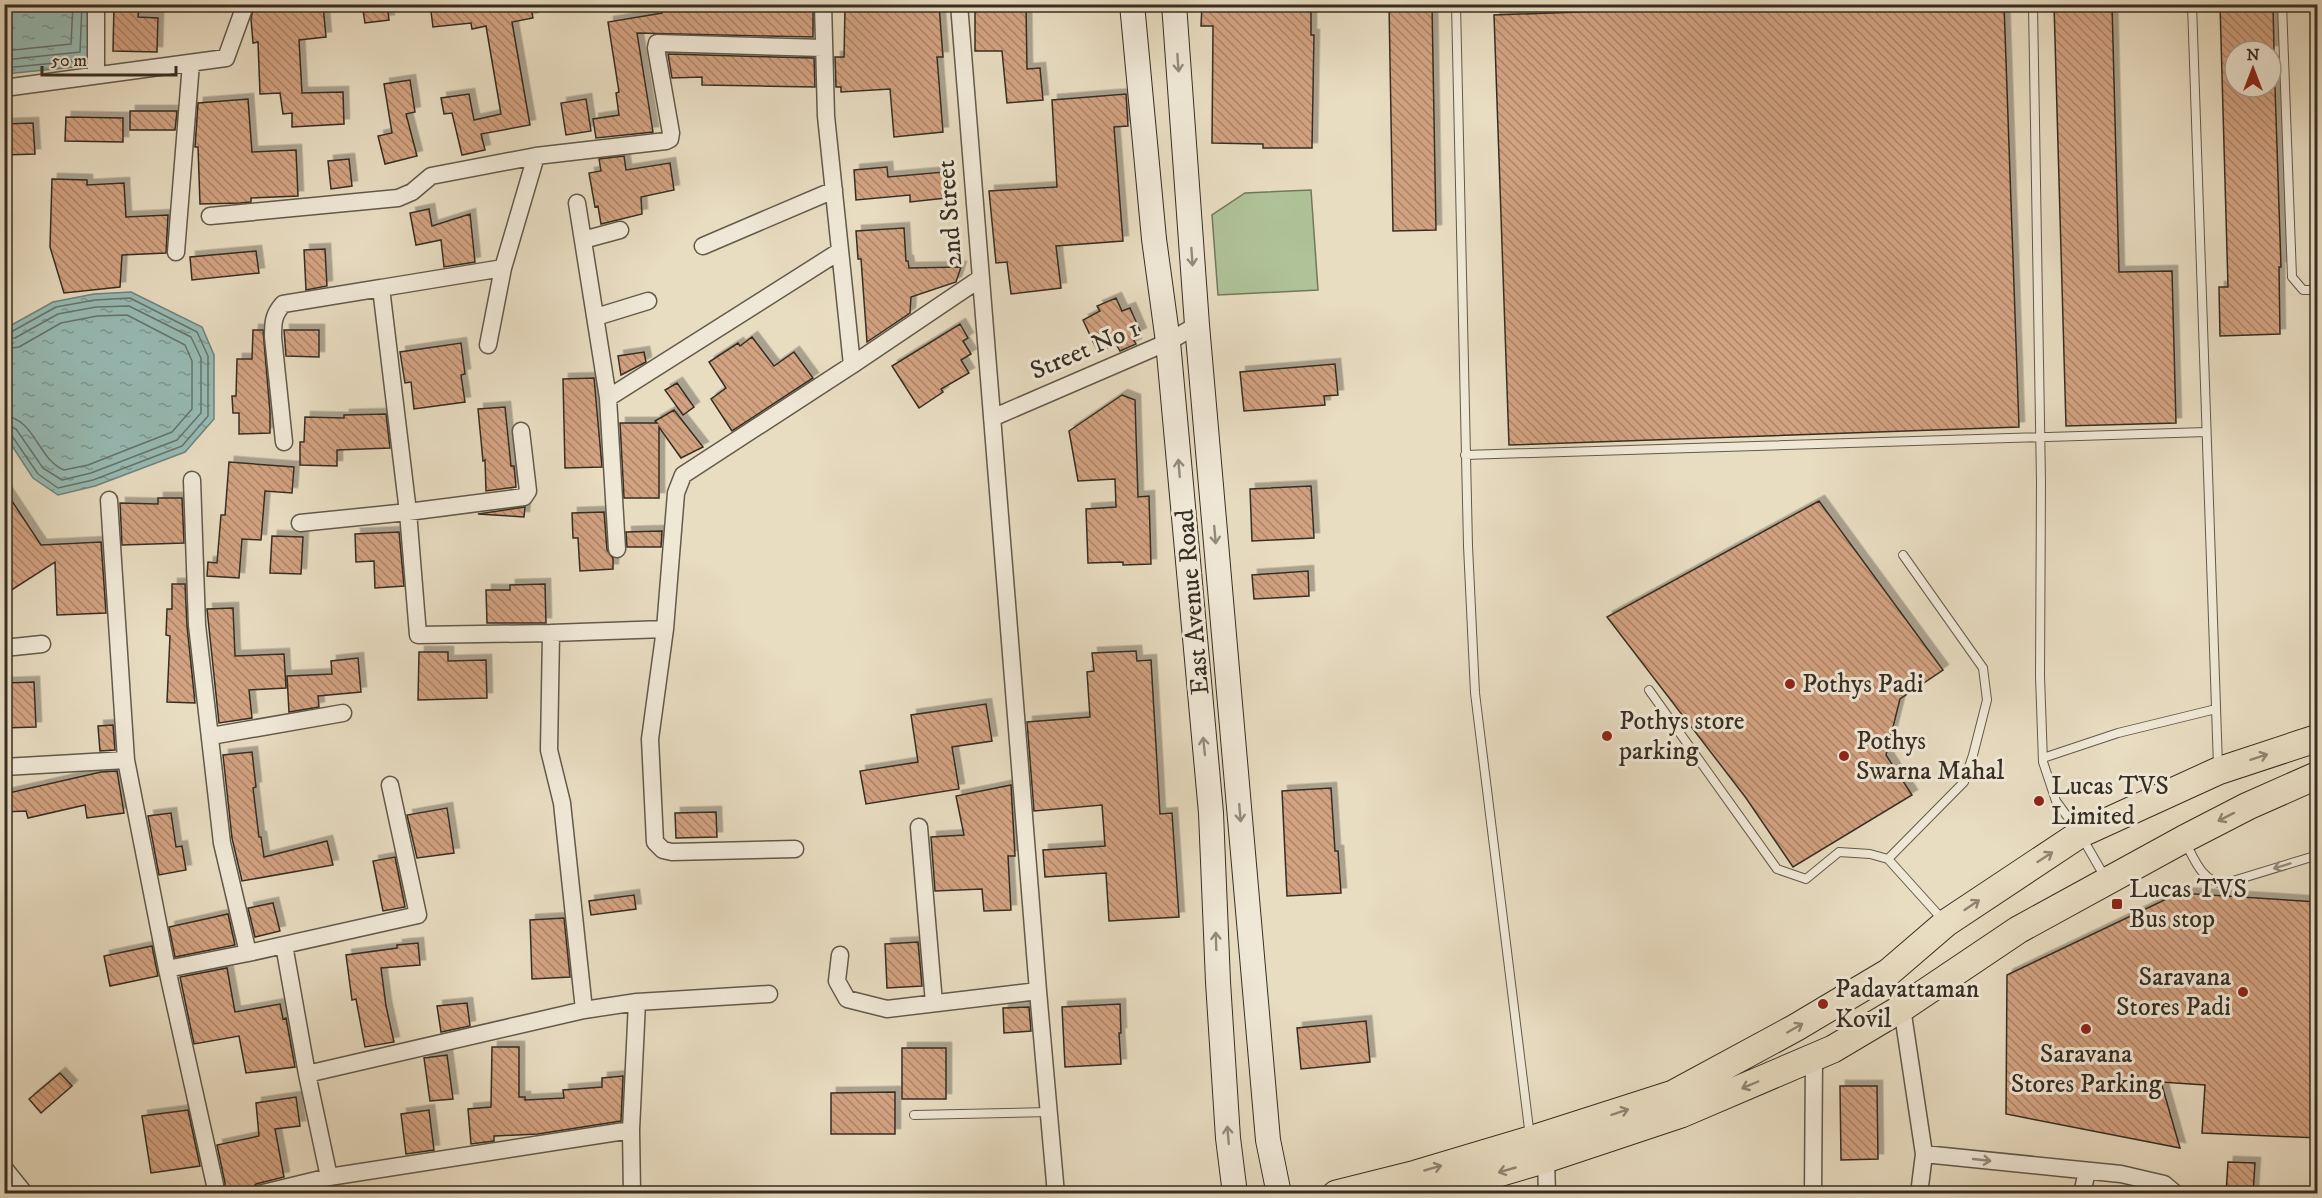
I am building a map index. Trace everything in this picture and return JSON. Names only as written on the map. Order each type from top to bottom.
[{"type":"main road","name":"East Avenue Road","points":[[1132,4],[1154,238],[1168,342],[1192,630],[1211,813],[1218,982],[1234,1194]]},
{"type":"main road","name":"East Avenue Road","points":[[1174,4],[1197,325],[1268,1140],[1279,1194]]},
{"type":"main road","points":[[1427,1194],[1673,1094],[1796,1028],[1889,972],[1946,923],[2080,834],[2218,771],[2318,738]]},
{"type":"main road","points":[[1336,1194],[1416,1173],[1538,1150],[1681,1114],[1814,1058],[1902,1008],[2018,930],[2106,880],[2248,806],[2318,775]]},
{"type":"street","points":[[96,4],[96,75]]},
{"type":"street","points":[[4,88],[226,58],[243,11],[243,4]]},
{"type":"street","points":[[823,4],[826,116],[852,364]]},
{"type":"street","name":"2nd Street","points":[[959,4],[1056,1194]]},
{"type":"street","points":[[210,216],[398,198],[412,192],[431,176],[536,156],[666,141],[670,139],[671,133],[657,43],[824,48]]},
{"type":"street","points":[[176,252],[191,63]]},
{"type":"street","points":[[488,345],[503,268],[536,156]]},
{"type":"street","points":[[703,246],[834,190]]},
{"type":"street","points":[[577,203],[608,398],[617,549]]},
{"type":"street","points":[[583,240],[620,230]]},
{"type":"street","points":[[608,398],[840,251]]},
{"type":"street","points":[[285,442],[273,337],[273,321],[276,312],[283,304],[503,268]]},
{"type":"street","points":[[795,849],[672,852],[663,850],[655,842],[650,739],[665,629],[676,493],[682,475],[981,278]]},
{"type":"street","points":[[381,288],[408,512],[418,635],[665,629]]},
{"type":"street","points":[[596,317],[648,301]]},
{"type":"street","name":"Street No 1","points":[[992,418],[1168,342],[1197,325]]},
{"type":"street","points":[[300,523],[524,497],[528,491],[521,431]]},
{"type":"street","points":[[192,480],[197,625],[222,843],[248,953]]},
{"type":"street","points":[[109,500],[126,760],[167,969],[215,1185],[214,1194]]},
{"type":"street","points":[[552,633],[549,750],[562,803],[584,1010]]},
{"type":"street","points":[[4,648],[42,644]]},
{"type":"street","points":[[211,736],[343,713]]},
{"type":"street","points":[[4,766],[126,760]]},
{"type":"street","points":[[167,969],[418,915],[390,785]]},
{"type":"street","points":[[919,827],[934,1003]]},
{"type":"street","points":[[284,945],[307,1074],[329,1177]]},
{"type":"street","points":[[840,954],[837,981],[847,999],[887,1009],[1038,990]]},
{"type":"street","points":[[307,1074],[584,1010],[637,1002],[769,994]]},
{"type":"street","points":[[632,1194],[631,1130],[637,1002]]},
{"type":"street","points":[[1902,1008],[1924,1154],[1919,1194]]},
{"type":"street","points":[[1813,1194],[1814,1058]]},
{"type":"street","points":[[259,1194],[329,1177],[631,1130]]},
{"type":"street","points":[[1538,1150],[1547,1194]]},
{"type":"street","points":[[1924,1154],[2121,1174],[2164,1184],[2176,1194]]},
{"type":"street","points":[[4,1168],[25,1194]]},
{"type":"street","points":[[2082,1194],[2087,1171]]},
{"type":"lane","points":[[1456,4],[1465,455],[1476,693],[1538,1150]]},
{"type":"lane","points":[[2033,4],[2040,437],[2040,676],[2043,758],[2056,801],[2080,834],[2106,880]]},
{"type":"lane","points":[[2192,4],[2218,771]]},
{"type":"lane","points":[[2282,4],[2292,278],[2303,290],[2318,290]]},
{"type":"lane","points":[[1465,455],[2206,432]]},
{"type":"lane","points":[[1888,860],[1964,782],[1987,700],[1983,668],[1903,555]]},
{"type":"lane","points":[[1649,690],[1777,869],[1806,879],[1839,852],[1870,854],[1888,860],[1946,923]]},
{"type":"lane","points":[[2043,758],[2118,733],[2216,709]]},
{"type":"lane","points":[[2184,838],[2203,875],[2213,882],[2223,884],[2318,855]]},
{"type":"lane","points":[[914,1115],[1048,1112]]},
{"type":"green space","points":[[1311,190],[1318,290],[1218,295],[1212,215],[1245,193]]},
{"type":"water","points":[[5,5],[96,5],[95,65],[5,74]]},
{"type":"water","points":[[131,292],[202,327],[214,355],[214,419],[185,452],[95,486],[58,495],[33,478],[5,435],[5,324],[8,327],[53,302],[94,294]]},
{"type":"building","points":[[114,4],[139,4],[138,17],[158,18],[157,52],[113,51]]},
{"type":"building","points":[[254,4],[277,4],[277,7],[323,5],[326,37],[299,40],[302,93],[343,92],[344,124],[292,127],[292,113],[283,114],[280,93],[260,94],[258,42],[253,43],[251,19]]},
{"type":"building","points":[[362,4],[387,4],[389,20],[365,23]]},
{"type":"building","points":[[430,4],[530,4],[533,18],[512,22],[530,125],[481,134],[485,150],[462,155],[452,113],[444,114],[441,98],[469,94],[474,120],[501,114],[486,26],[472,29],[471,23],[433,27]]},
{"type":"building","points":[[683,4],[730,6],[813,4],[813,37],[637,33],[653,132],[596,138],[593,119],[619,115],[616,93],[619,92],[608,22],[662,13],[663,8],[683,9]]},
{"type":"building","points":[[975,4],[1026,4],[1027,69],[1040,68],[1043,100],[1007,103],[1002,51],[975,51]]},
{"type":"building","points":[[1311,4],[1311,35],[1314,35],[1312,148],[1263,148],[1263,144],[1212,143],[1213,26],[1201,26],[1202,5]]},
{"type":"building","points":[[1389,4],[1432,4],[1436,230],[1393,231]]},
{"type":"building","points":[[1804,4],[2004,4],[2019,427],[1509,445],[1494,15]]},
{"type":"building","points":[[2054,4],[2112,4],[2119,272],[2172,271],[2176,423],[2066,426]]},
{"type":"building","points":[[2220,4],[2273,4],[2274,39],[2223,39],[2223,99],[2275,99],[2281,267],[2279,267],[2280,334],[2220,336],[2219,287],[2228,287]]},
{"type":"building","points":[[939,5],[943,57],[937,57],[943,132],[894,137],[890,89],[841,92],[841,87],[836,87],[835,57],[844,57],[845,8]]},
{"type":"building","points":[[668,54],[814,58],[815,87],[702,85],[702,77],[672,78]]},
{"type":"building","points":[[410,80],[415,112],[406,114],[417,156],[385,164],[378,136],[392,133],[384,84]]},
{"type":"building","points":[[1126,94],[1128,126],[1114,127],[1123,241],[1056,246],[1061,288],[1011,294],[1007,262],[996,263],[989,191],[1057,187],[1052,100]]},
{"type":"building","points":[[248,99],[252,152],[296,150],[298,196],[251,198],[251,202],[240,203],[200,204],[198,147],[195,147],[198,103]]},
{"type":"building","points":[[586,99],[591,131],[566,135],[561,103]]},
{"type":"building","points":[[130,111],[177,111],[175,130],[130,130]]},
{"type":"building","points":[[66,117],[123,118],[123,142],[65,141]]},
{"type":"building","points":[[33,123],[35,154],[4,155],[4,124]]},
{"type":"building","points":[[624,156],[626,170],[670,163],[674,190],[641,197],[642,214],[601,224],[598,206],[595,207],[589,173],[601,171],[599,159]]},
{"type":"building","points":[[349,159],[352,186],[331,189],[328,161]]},
{"type":"building","points":[[887,167],[888,177],[944,172],[946,198],[910,202],[910,195],[856,200],[854,170]]},
{"type":"building","points":[[52,179],[87,180],[87,185],[124,183],[126,217],[168,215],[166,253],[122,255],[120,287],[64,293],[50,247]]},
{"type":"building","points":[[429,209],[432,226],[470,214],[475,262],[444,267],[441,240],[416,245],[410,213]]},
{"type":"building","points":[[904,228],[906,261],[908,261],[909,268],[961,267],[956,282],[911,297],[910,313],[867,342],[861,259],[858,259],[856,231]]},
{"type":"building","points":[[325,249],[327,286],[306,290],[304,250]]},
{"type":"building","points":[[256,251],[259,273],[192,280],[190,257]]},
{"type":"building","points":[[1116,298],[1122,311],[1130,308],[1141,333],[1132,337],[1136,344],[1120,351],[1116,344],[1098,352],[1083,320],[1100,311],[1097,306]]},
{"type":"building","points":[[960,324],[968,338],[963,341],[971,354],[961,360],[969,373],[941,389],[943,392],[919,408],[892,366]]},
{"type":"building","points":[[253,330],[263,330],[270,433],[239,434],[239,413],[233,413],[232,396],[236,396],[237,359],[252,359]]},
{"type":"building","points":[[284,330],[319,330],[319,357],[286,356]]},
{"type":"building","points":[[752,337],[774,366],[794,352],[813,378],[732,431],[711,399],[726,388],[709,362],[738,343],[740,346]]},
{"type":"building","points":[[461,343],[465,374],[461,375],[465,402],[414,409],[411,382],[405,383],[400,352]]},
{"type":"building","points":[[644,352],[646,362],[621,375],[618,356]]},
{"type":"building","points":[[1335,364],[1338,395],[1324,396],[1325,405],[1244,411],[1240,372]]},
{"type":"building","points":[[594,378],[602,467],[565,468],[563,379]]},
{"type":"building","points":[[677,383],[694,407],[683,415],[665,390]]},
{"type":"building","points":[[1122,395],[1135,400],[1138,497],[1149,496],[1151,564],[1088,563],[1086,509],[1116,507],[1115,479],[1078,481],[1069,431]]},
{"type":"building","points":[[505,407],[511,466],[514,466],[516,487],[486,491],[485,460],[483,461],[478,409]]},
{"type":"building","points":[[674,410],[703,447],[681,458],[659,427],[659,498],[624,498],[620,423],[657,423],[655,421]]},
{"type":"building","points":[[386,414],[390,448],[337,450],[337,466],[300,465],[300,442],[304,442],[305,417],[344,418],[344,415]]},
{"type":"building","points":[[229,462],[294,467],[292,493],[265,491],[261,540],[242,539],[239,578],[207,576],[208,562],[217,563],[221,515],[225,515]]},
{"type":"building","points":[[1311,486],[1314,538],[1252,541],[1250,489]]},
{"type":"building","points":[[4,489],[41,545],[101,542],[106,613],[57,615],[55,562],[10,591],[4,583]]},
{"type":"building","points":[[158,498],[182,498],[184,543],[122,545],[120,503],[158,504]]},
{"type":"building","name":"Pothys Padi","points":[[1819,501],[1943,670],[1900,699],[1886,755],[1912,795],[1793,867],[1746,798],[1607,617]]},
{"type":"building","points":[[525,507],[524,517],[478,514]]},
{"type":"building","points":[[604,512],[607,550],[613,558],[613,569],[580,571],[578,538],[573,538],[572,513]]},
{"type":"building","points":[[662,531],[661,547],[627,547],[626,532]]},
{"type":"building","points":[[399,532],[404,586],[375,588],[374,561],[356,562],[355,534]]},
{"type":"building","points":[[272,536],[303,537],[301,574],[270,573]]},
{"type":"building","points":[[1308,571],[1309,596],[1254,599],[1252,575]]},
{"type":"building","points":[[172,584],[185,584],[195,703],[167,702],[170,636],[166,635],[167,609],[172,609]]},
{"type":"building","points":[[545,584],[546,623],[487,623],[486,590],[510,590],[510,585]]},
{"type":"building","points":[[233,608],[235,656],[284,654],[286,688],[249,690],[252,718],[219,723],[207,609]]},
{"type":"building","points":[[1136,651],[1137,661],[1151,660],[1160,814],[1172,813],[1179,917],[1109,921],[1106,873],[1045,877],[1043,850],[1105,846],[1102,805],[1034,811],[1027,722],[1090,717],[1087,672],[1094,671],[1092,653]]},
{"type":"building","points":[[419,652],[448,652],[448,661],[486,660],[487,698],[418,700]]},
{"type":"building","points":[[358,658],[361,692],[318,696],[319,707],[289,712],[287,676],[332,674],[331,661]]},
{"type":"building","points":[[34,682],[36,727],[4,728],[4,683]]},
{"type":"building","points":[[986,704],[992,741],[952,747],[959,789],[866,804],[860,771],[918,762],[911,715]]},
{"type":"building","points":[[113,725],[115,750],[100,751],[98,726]]},
{"type":"building","points":[[252,752],[256,787],[253,788],[264,857],[327,841],[333,865],[242,881],[232,838],[223,755]]},
{"type":"building","points":[[117,771],[124,813],[87,818],[85,805],[28,818],[26,811],[4,812],[4,794],[101,772]]},
{"type":"building","points":[[1011,785],[1015,856],[1008,856],[1011,910],[984,911],[982,889],[935,891],[931,837],[964,835],[956,796]]},
{"type":"building","points":[[1331,788],[1335,851],[1338,851],[1341,893],[1287,896],[1282,791]]},
{"type":"building","points":[[447,808],[454,853],[417,858],[407,815]]},
{"type":"building","points":[[716,812],[717,837],[676,838],[675,813]]},
{"type":"building","points":[[171,813],[176,847],[182,846],[186,870],[159,875],[148,816]]},
{"type":"building","points":[[395,857],[405,907],[383,911],[373,861]]},
{"type":"building","points":[[2179,893],[2318,902],[2318,1138],[2202,1133],[2205,1085],[2161,1082],[2180,1148],[2006,1114],[2007,975]]},
{"type":"building","points":[[634,895],[636,909],[591,915],[589,901]]},
{"type":"building","points":[[273,903],[280,931],[255,937],[248,908]]},
{"type":"building","points":[[228,914],[235,945],[175,957],[169,927]]},
{"type":"building","points":[[564,918],[570,977],[532,979],[530,920]]},
{"type":"building","points":[[918,942],[922,986],[887,988],[885,944]]},
{"type":"building","points":[[418,943],[420,965],[381,968],[394,1042],[365,1047],[356,999],[352,1000],[346,955]]},
{"type":"building","points":[[152,946],[158,976],[110,986],[104,956]]},
{"type":"building","points":[[227,968],[235,1012],[280,1004],[283,1019],[286,1018],[295,1067],[246,1073],[239,1036],[194,1044],[180,977]]},
{"type":"building","points":[[467,1003],[470,1026],[441,1032],[437,1006]]},
{"type":"building","points":[[1120,1004],[1121,1064],[1065,1067],[1062,1007]]},
{"type":"building","points":[[1029,1007],[1031,1031],[1004,1033],[1003,1008]]},
{"type":"building","points":[[1366,1021],[1370,1062],[1301,1069],[1297,1028]]},
{"type":"building","points":[[492,1047],[519,1047],[519,1097],[525,1097],[525,1100],[564,1098],[563,1090],[602,1087],[602,1078],[623,1076],[621,1121],[538,1134],[494,1136],[494,1141],[471,1144],[468,1109],[491,1107]]},
{"type":"building","points":[[902,1048],[946,1048],[946,1099],[902,1099]]},
{"type":"building","points":[[447,1055],[453,1099],[430,1101],[424,1058]]},
{"type":"building","points":[[60,1073],[72,1086],[41,1113],[29,1099]]},
{"type":"building","points":[[1840,1086],[1877,1086],[1878,1159],[1841,1160]]},
{"type":"building","points":[[895,1092],[895,1134],[831,1134],[831,1093]]},
{"type":"building","points":[[296,1097],[300,1126],[275,1129],[284,1177],[256,1184],[249,1192],[225,1194],[217,1145],[259,1136],[256,1103]]},
{"type":"building","points":[[188,1110],[200,1166],[151,1173],[142,1116]]},
{"type":"building","points":[[429,1110],[434,1150],[406,1154],[401,1114]]},
{"type":"building","points":[[2228,1162],[2255,1163],[2253,1194],[2226,1194]]},
{"type":"place","name":"Pothys Padi","points":[[1790,684]]},
{"type":"place","name":"Pothys store parking","points":[[1607,736]]},
{"type":"place","name":"Pothys Swarna Mahal","points":[[1844,756]]},
{"type":"place","name":"Lucas TVS Limited","points":[[2039,801]]},
{"type":"place","name":"Lucas TVS Bus stop","points":[[2117,904]]},
{"type":"place","name":"Saravana Stores Padi","points":[[2243,992]]},
{"type":"place","name":"Padavattaman Kovil","points":[[1823,1004]]},
{"type":"place","name":"Saravana Stores Parking","points":[[2086,1029]]}]
